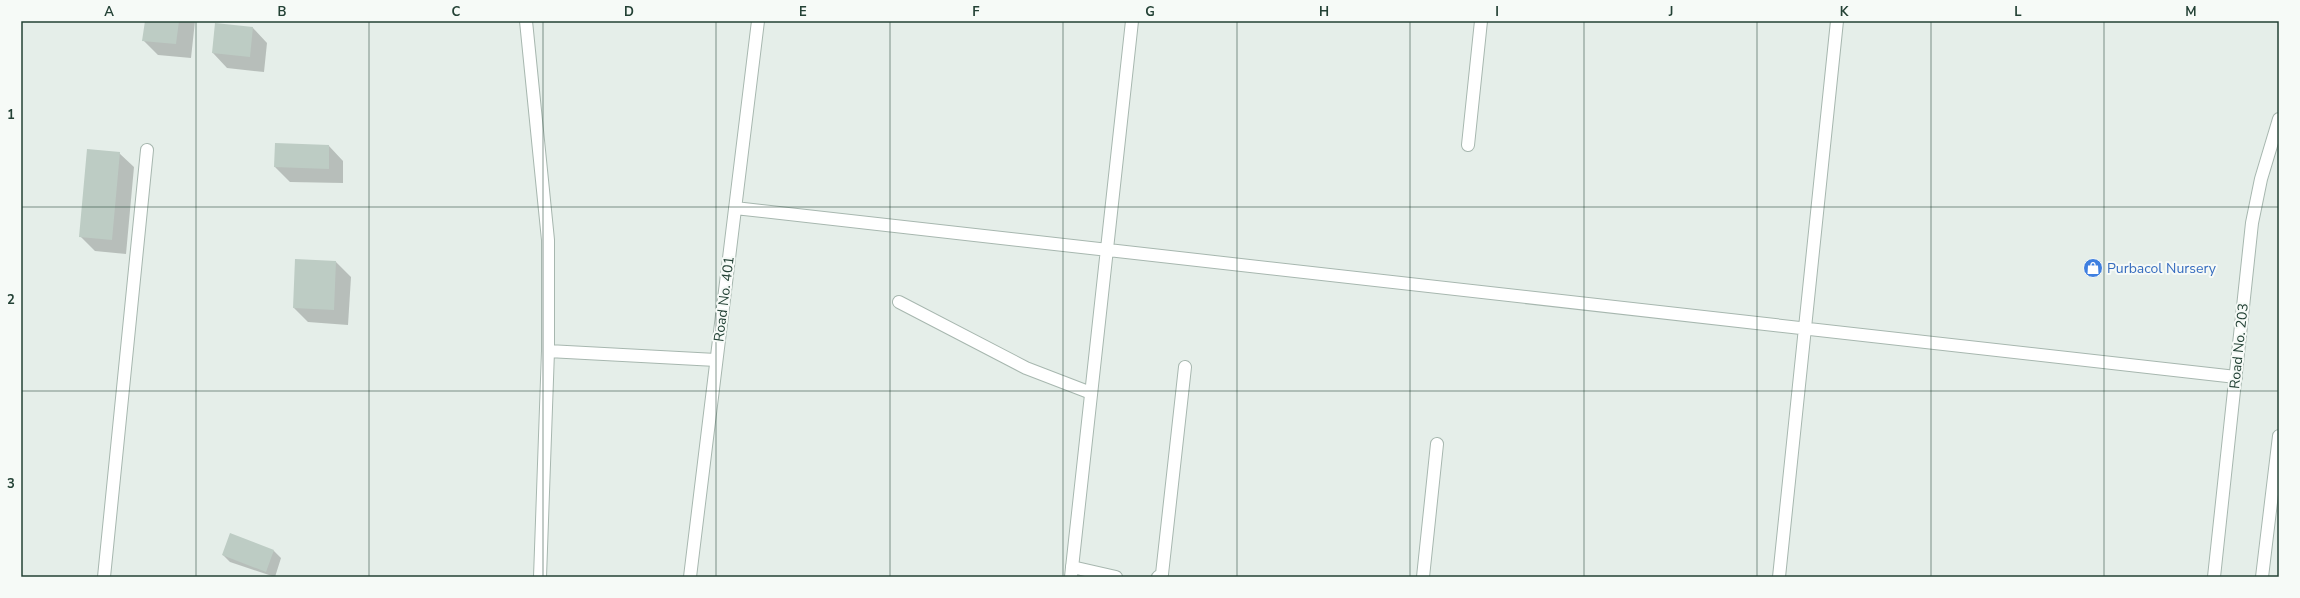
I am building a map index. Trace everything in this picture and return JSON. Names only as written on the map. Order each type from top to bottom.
[{"type":"street","points":[[526,21],[548,240],[548,351],[540,577]]},
{"type":"street","name":"Road No. 401","points":[[690,577],[758,21]]},
{"type":"street","points":[[1116,577],[1071,572],[1132,21]]},
{"type":"street","points":[[1468,145],[1481,21]]},
{"type":"street","points":[[1779,577],[1837,21]]},
{"type":"street","name":"Road No. 203","points":[[2214,577],[2252,223],[2261,178],[2276,138],[2279,119]]},
{"type":"street","points":[[104,577],[147,150]]},
{"type":"street","points":[[735,208],[2236,377]]},
{"type":"street","points":[[900,302],[1026,368],[1091,393]]},
{"type":"street","points":[[548,351],[716,360]]},
{"type":"street","points":[[1158,577],[1162,574],[1168,533],[1185,367]]},
{"type":"street","points":[[2262,577],[2279,436]]},
{"type":"street","points":[[1423,577],[1437,444]]},
{"type":"building","points":[[145,21],[179,21],[176,44],[142,41]]},
{"type":"building","points":[[215,23],[253,27],[250,57],[212,53]]},
{"type":"building","points":[[275,143],[329,145],[329,169],[274,167]]},
{"type":"building","points":[[87,149],[120,152],[112,240],[79,237]]},
{"type":"building","points":[[295,259],[336,261],[334,310],[293,308]]},
{"type":"building","points":[[230,533],[274,550],[266,572],[222,555]]},
{"type":"place","name":"Purbacol Nursery","points":[[2093,268]]}]
